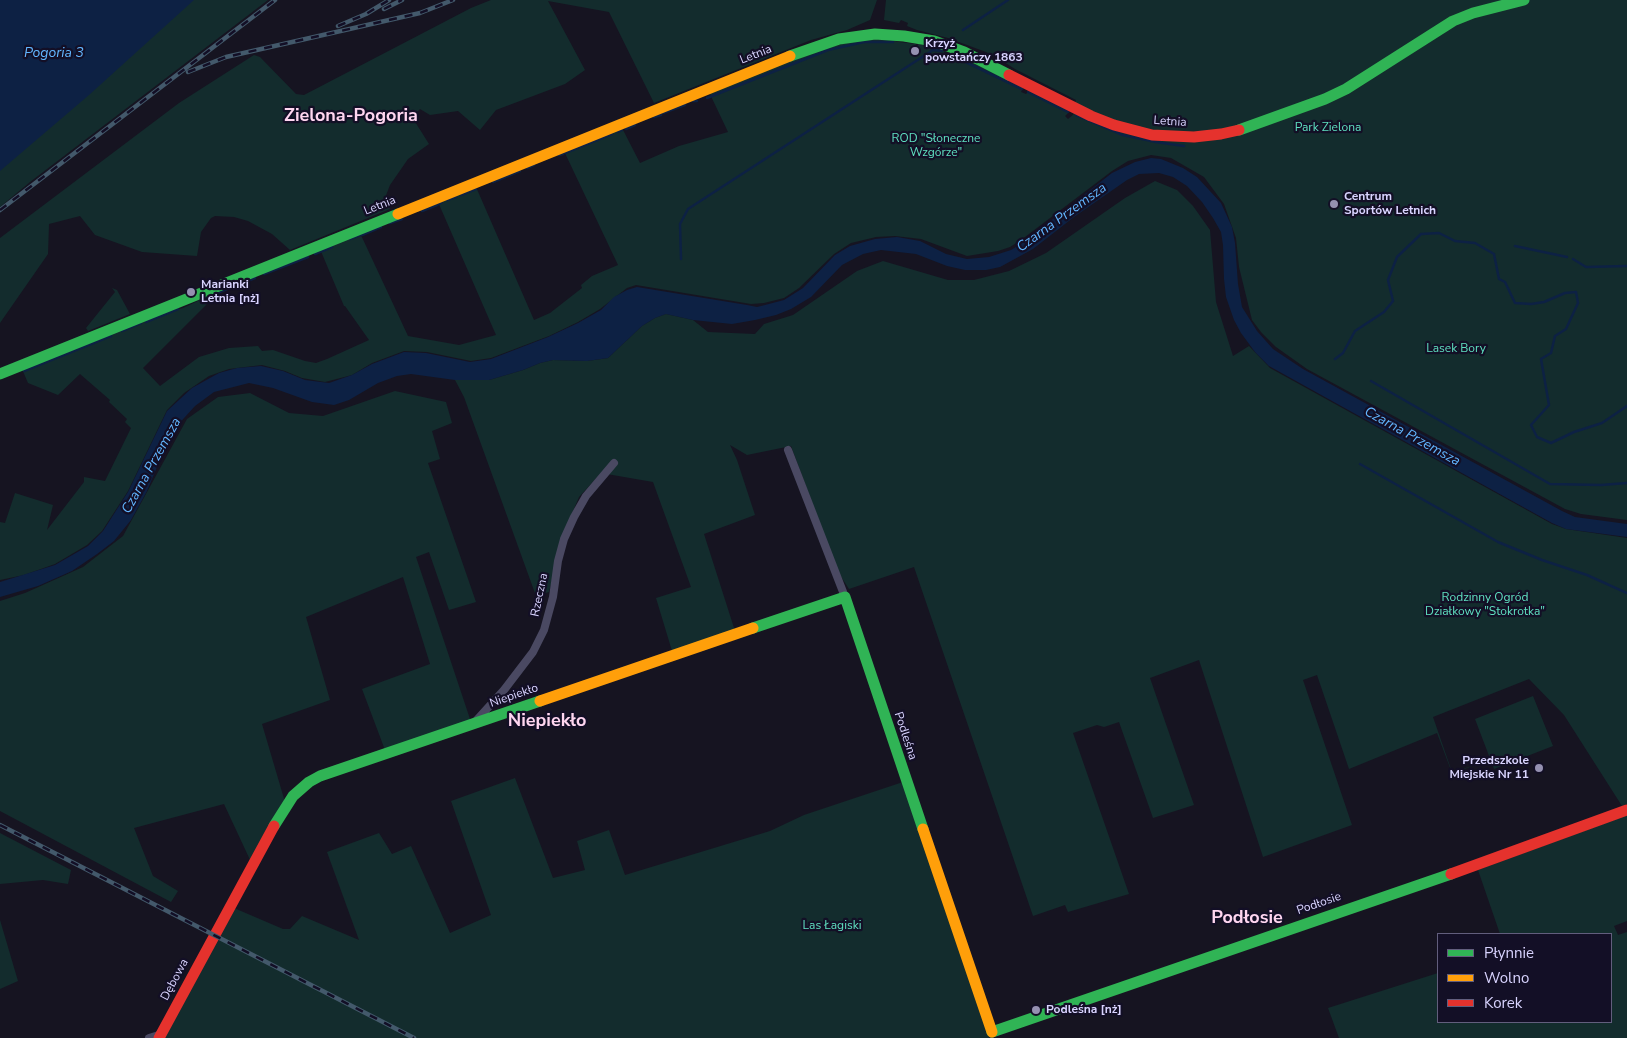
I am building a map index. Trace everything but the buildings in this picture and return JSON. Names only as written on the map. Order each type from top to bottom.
[{"type":"street","name":"Letnia","points":[[0,374],[832,41],[875,34],[934,41],[964,52],[1091,116],[1114,125],[1152,135],[1194,137],[1221,134],[1245,128],[1325,99],[1354,84],[1446,24],[1466,15],[1524,0]]},
{"type":"street","name":"Podleśna","points":[[788,450],[845,597],[991,1032]]},
{"type":"street","name":"Rzeczna","points":[[473,724],[504,690],[533,652],[544,630],[564,539],[586,496],[614,463]]},
{"type":"street","name":"Niepiekło","points":[[242,885],[293,796],[309,782],[320,776],[845,597]]},
{"type":"street","name":"Podłosie","points":[[991,1032],[1458,871],[1627,810]]},
{"type":"street","name":"Dębowa","points":[[161,1036],[242,885]]},
{"type":"street","points":[[149,1038],[161,1036]]},
{"type":"green space","name":"Pogoria 3","points":[[0,0],[268,0],[0,207]]},
{"type":"green space","points":[[491,0],[877,0],[870,20],[847,30],[811,40],[654,103],[609,12],[548,1],[585,70],[565,84],[496,110],[480,130],[458,111],[430,115],[420,109],[412,117],[429,144],[408,159],[390,185],[385,198],[390,209],[290,250],[272,234],[248,221],[234,217],[215,216],[211,218],[201,232],[197,256],[142,252],[95,235],[80,216],[49,224],[48,254],[0,323],[0,238],[179,103],[254,55],[260,57],[296,94],[304,95],[471,8]]},
{"type":"green space","points":[[886,0],[1627,0],[1627,520],[1581,514],[1565,509],[1307,369],[1276,347],[1252,320],[1239,267],[1236,238],[1224,204],[1204,177],[1171,158],[1151,155],[1128,161],[1112,171],[1021,240],[1010,247],[998,251],[967,256],[921,239],[895,236],[876,237],[851,243],[834,254],[799,288],[784,298],[764,303],[751,304],[636,285],[627,288],[600,309],[578,322],[549,336],[491,358],[471,361],[427,352],[404,351],[372,363],[352,375],[325,382],[302,378],[262,365],[229,369],[209,376],[184,393],[167,410],[128,491],[102,531],[87,545],[55,564],[24,575],[0,580],[0,522],[5,523],[15,493],[53,505],[47,530],[84,482],[84,477],[105,481],[131,428],[125,422],[127,419],[109,402],[110,400],[80,374],[58,395],[28,383],[22,369],[178,306],[179,309],[183,308],[213,292],[215,296],[143,368],[160,386],[199,357],[229,348],[258,346],[262,351],[273,350],[305,361],[316,363],[327,359],[369,340],[344,306],[320,249],[360,233],[408,336],[459,345],[496,335],[438,202],[476,187],[534,320],[550,313],[582,288],[581,285],[592,276],[618,265],[564,151],[622,128],[640,163],[679,146],[728,132],[709,92],[812,52],[857,40],[895,39],[895,41],[899,42],[916,44],[914,51],[916,52],[918,44],[929,46],[930,44],[945,51],[943,54],[946,56],[952,51],[1023,88],[1021,92],[1026,94],[1030,90],[1071,110],[1065,116],[1068,119],[1074,114],[1071,112],[1076,100],[986,52],[948,38],[917,30],[907,26],[908,23],[901,20],[899,23],[884,20]]},
{"type":"green space","name":"Rodzinny Ogród Działkowy \"Stokrotka\"","points":[[1155,181],[1177,190],[1193,206],[1210,230],[1216,302],[1233,356],[1249,346],[1270,368],[1552,524],[1566,529],[1627,538],[1627,804],[1622,806],[1564,715],[1529,679],[1433,717],[1452,772],[1479,764],[1452,773],[1437,733],[1349,769],[1317,675],[1303,680],[1352,825],[1263,857],[1199,660],[1150,678],[1194,805],[1153,818],[1119,722],[1104,727],[1097,725],[1073,733],[1129,894],[1068,912],[1065,905],[1033,916],[914,567],[849,589],[838,572],[791,446],[747,455],[730,445],[737,460],[755,515],[704,534],[735,631],[672,651],[656,598],[691,587],[653,482],[601,473],[579,497],[565,530],[549,592],[536,596],[464,397],[455,380],[489,380],[553,360],[587,361],[608,358],[642,326],[666,314],[693,320],[708,332],[755,334],[764,324],[793,315],[857,271],[883,261],[948,280],[974,280],[1009,271],[1046,253],[1125,198]]},
{"type":"green space","points":[[112,288],[117,290],[130,314],[88,331],[86,328],[115,292]]},
{"type":"green space","points":[[395,391],[446,402],[452,423],[432,431],[440,459],[428,463],[476,602],[449,610],[429,552],[416,557],[471,722],[385,750],[362,689],[430,664],[403,577],[306,617],[330,700],[262,724],[285,802],[251,862],[224,804],[134,828],[153,876],[178,891],[171,902],[0,811],[0,601],[25,593],[83,567],[123,536],[187,419],[218,397],[250,393],[289,413],[323,416]]},
{"type":"green space","points":[[1533,696],[1553,746],[1494,769],[1475,719]]},
{"type":"green space","name":"Las Łagiski","points":[[515,778],[553,878],[585,870],[577,841],[609,830],[625,875],[770,831],[804,815],[903,782],[989,1038],[163,1038],[234,908],[283,929],[290,929],[302,916],[359,940],[327,852],[379,833],[392,854],[411,846],[450,933],[491,915],[451,801]]},
{"type":"green space","points":[[1627,815],[1627,921],[1614,926],[1618,935],[1627,932],[1627,1038],[1339,1038],[1328,1008],[1437,973],[1437,1023],[1612,1023],[1612,933],[1500,933],[1478,870]]},
{"type":"green space","points":[[0,833],[71,870],[68,884],[43,880],[0,884]]},
{"type":"green space","points":[[0,920],[18,981],[0,989]]},
{"type":"water","name":"Pogoria 3","points":[[0,0],[194,0],[89,95],[0,171]]},
{"type":"water","name":"Czarna Przemsza","points":[[1151,158],[1161,159],[1183,168],[1197,177],[1221,203],[1232,227],[1242,307],[1257,331],[1273,349],[1303,369],[1562,511],[1575,517],[1627,524],[1627,537],[1566,529],[1552,523],[1269,366],[1255,352],[1234,320],[1226,297],[1221,232],[1202,202],[1187,186],[1173,177],[1159,173],[1139,174],[1127,180],[1074,217],[1033,249],[1000,267],[986,270],[965,270],[947,266],[916,254],[881,250],[863,254],[842,265],[811,297],[791,309],[776,315],[732,324],[693,320],[666,314],[642,326],[608,358],[587,361],[553,360],[489,380],[455,380],[411,374],[397,376],[378,383],[349,400],[334,405],[312,402],[273,388],[249,383],[214,392],[195,406],[175,428],[147,491],[131,520],[114,541],[72,571],[38,586],[0,597],[0,582],[55,565],[88,546],[103,531],[128,492],[167,411],[192,388],[219,373],[237,368],[261,366],[283,371],[305,380],[329,383],[404,352],[426,353],[470,362],[491,359],[578,323],[601,310],[614,297],[637,287],[757,307],[784,300],[803,288],[835,255],[850,246],[875,239],[897,237],[920,241],[946,254],[967,259],[989,257],[1011,250],[1021,244],[1112,173],[1135,162]]},
{"type":"waterway","points":[[963,30],[1008,0]]},
{"type":"waterway","points":[[707,98],[828,50],[864,42],[893,42]]},
{"type":"waterway","points":[[681,259],[680,224],[688,209],[933,50],[942,51]]},
{"type":"waterway","points":[[951,55],[1022,89]]},
{"type":"waterway","points":[[1028,92],[1068,112]]},
{"type":"waterway","points":[[663,113],[685,105]]},
{"type":"waterway","points":[[654,117],[661,115]]},
{"type":"waterway","points":[[1076,115],[1123,135],[1184,146]]},
{"type":"waterway","points":[[626,129],[635,125]]},
{"type":"waterway","points":[[618,132],[622,130]]},
{"type":"waterway","points":[[565,153],[612,134]]},
{"type":"waterway","points":[[559,155],[563,154]]},
{"type":"waterway","points":[[527,168],[534,165]]},
{"type":"waterway","points":[[493,182],[520,171]]},
{"type":"waterway","points":[[461,195],[476,189]]},
{"type":"waterway","points":[[447,200],[456,197]]},
{"type":"waterway","points":[[422,211],[437,205]]},
{"type":"waterway","points":[[390,223],[402,219]]},
{"type":"waterway","points":[[362,235],[381,227]]},
{"type":"waterway","points":[[1335,359],[1343,353],[1355,331],[1384,312],[1393,301],[1388,280],[1397,257],[1421,234],[1439,233],[1455,241],[1475,243],[1494,254],[1499,279],[1505,282],[1515,303],[1531,304],[1544,302],[1565,293],[1576,292],[1578,303],[1566,329],[1555,336],[1551,353],[1541,359],[1549,405],[1531,425],[1537,437],[1551,443],[1574,432],[1602,423],[1627,406]]},
{"type":"waterway","points":[[350,239],[360,235]]},
{"type":"waterway","points":[[1515,246],[1567,257]]},
{"type":"waterway","points":[[315,254],[332,247]]},
{"type":"waterway","points":[[264,274],[308,257]]},
{"type":"waterway","points":[[1573,259],[1586,267],[1627,266]]},
{"type":"waterway","points":[[202,299],[255,278]]},
{"type":"waterway","points":[[146,322],[178,309]]},
{"type":"waterway","points":[[122,331],[141,323]]},
{"type":"waterway","points":[[24,371],[111,336]]},
{"type":"waterway","points":[[1371,381],[1550,484],[1601,485],[1627,483]]},
{"type":"waterway","points":[[1360,464],[1498,542],[1542,560],[1587,575],[1627,593]]},
{"type":"railway","points":[[0,210],[275,0]]},
{"type":"railway","points":[[338,26],[366,14],[389,0]]},
{"type":"railway","points":[[384,9],[402,0]]},
{"type":"railway","points":[[188,72],[226,57],[420,13],[453,0]]},
{"type":"railway","points":[[0,825],[414,1038]]},
{"type":"traffic: fast","points":[[1239,130],[1325,99],[1346,89],[1453,21],[1473,13],[1524,0]]},
{"type":"traffic: fast","points":[[790,56],[839,39],[875,34],[904,36],[934,41],[964,52],[1009,75]]},
{"type":"traffic: fast","points":[[0,374],[398,214]]},
{"type":"traffic: fast","points":[[753,628],[845,597],[923,829]]},
{"type":"traffic: fast","points":[[274,826],[293,796],[309,782],[320,776],[540,701]]},
{"type":"traffic: fast","points":[[992,1032],[1451,874]]},
{"type":"traffic: slow","points":[[398,214],[790,56]]},
{"type":"traffic: slow","points":[[540,701],[753,628]]},
{"type":"traffic: slow","points":[[923,829],[992,1032]]},
{"type":"traffic: jam","points":[[1009,75],[1091,116],[1114,125],[1152,135],[1194,137],[1239,130]]},
{"type":"traffic: jam","points":[[1451,874],[1627,810]]},
{"type":"traffic: jam","points":[[159,1038],[274,826]]},
{"type":"place","name":"Krzyż powstańczy 1863","points":[[915,51]]},
{"type":"place","name":"Centrum Sportów Letnich","points":[[1334,204]]},
{"type":"place","name":"Marianki Letnia [nż]","points":[[191,292]]},
{"type":"place","name":"Przedszkole Miejskie Nr 11","points":[[1539,768]]},
{"type":"place","name":"Podleśna [nż]","points":[[1036,1010]]},
{"type":"district","name":"Zielona-Pogoria","points":[[351,117]]},
{"type":"district","name":"Niepiekło","points":[[547,722]]},
{"type":"district","name":"Podłosie","points":[[1247,919]]},
{"type":"park label","name":"Park Zielona","points":[[1328,128]]},
{"type":"park label","name":"ROD \"Słoneczne Wzgórze\"","points":[[936,146]]},
{"type":"park label","name":"Lasek Bory","points":[[1456,349]]}]
